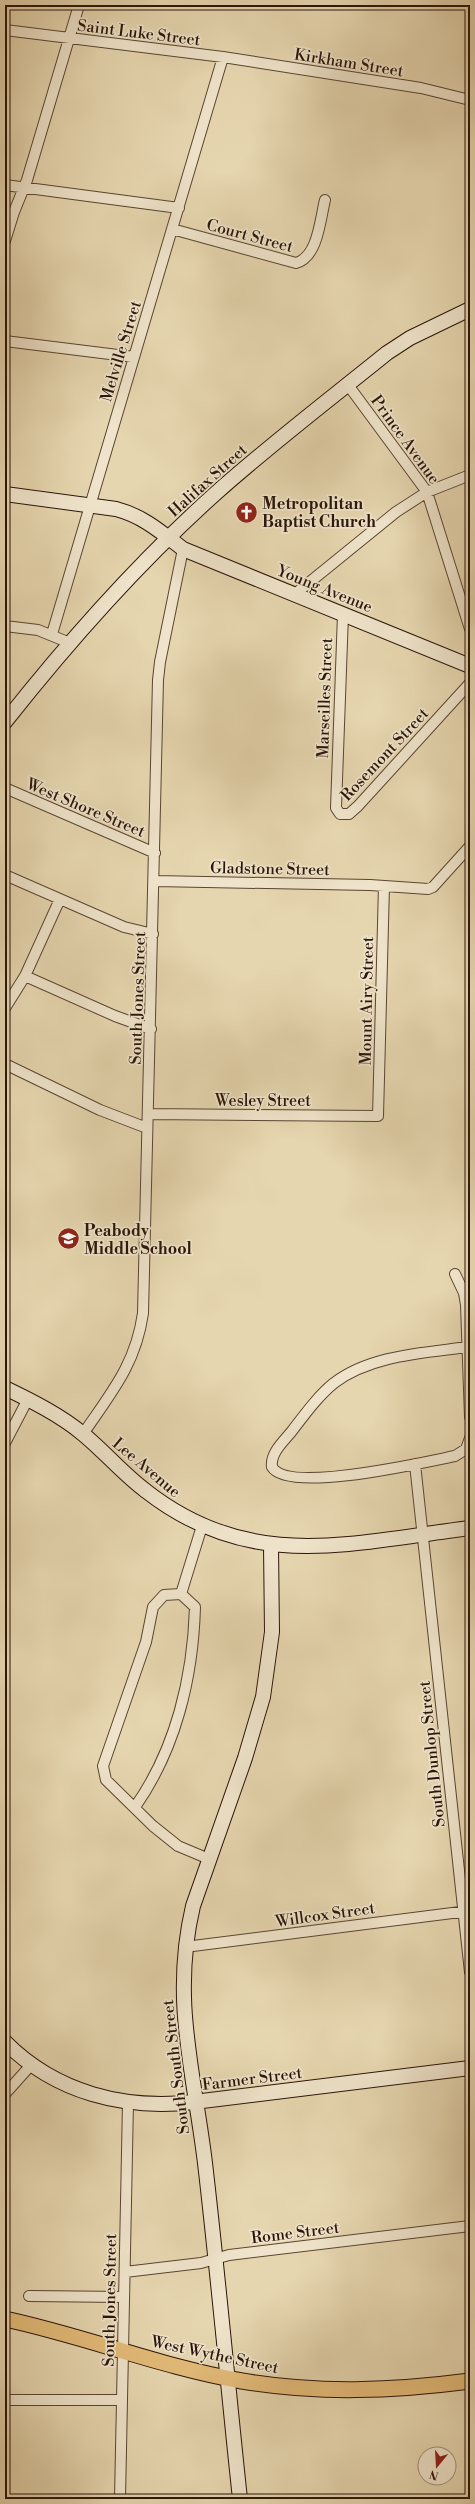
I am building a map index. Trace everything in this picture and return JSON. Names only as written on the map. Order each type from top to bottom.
[{"type":"main road","name":"West Wythe Street","points":[[5,2319],[123,2352],[228,2378],[272,2386],[343,2391],[470,2381]]},
{"type":"street","points":[[5,241],[23,188],[79,5]]},
{"type":"street","name":"Saint Luke Street","points":[[5,30],[223,57]]},
{"type":"street","name":"Kirkham Street","points":[[223,57],[421,88],[470,100]]},
{"type":"street","name":"Melville Street","points":[[52,634],[223,57]]},
{"type":"street","points":[[5,185],[179,208]]},
{"type":"street","name":"Court Street","points":[[172,229],[296,263],[303,261],[311,253],[326,200]]},
{"type":"street","name":"Halifax Street","points":[[5,722],[70,643],[169,538],[216,493],[348,385],[410,338],[470,309]]},
{"type":"street","points":[[5,341],[134,357]]},
{"type":"street","name":"Prince Avenue","points":[[348,385],[427,492],[470,629]]},
{"type":"street","points":[[295,594],[396,512],[427,492],[470,475]]},
{"type":"street","name":"Young Avenue","points":[[5,494],[90,505],[130,513],[155,526],[183,549],[470,666]]},
{"type":"street","name":"South Jones Street","points":[[83,1434],[124,1375],[137,1346],[141,1328],[154,934],[160,662],[183,549]]},
{"type":"street","name":"Marseilles Street","points":[[336,783],[343,614]]},
{"type":"street","points":[[5,626],[52,634],[70,643]]},
{"type":"street","name":"Rosemont Street","points":[[336,783],[337,810],[344,815],[349,814],[470,683]]},
{"type":"street","name":"West Shore Street","points":[[5,788],[155,853]]},
{"type":"street","name":"Gladstone Street","points":[[155,881],[384,886],[428,889],[433,887],[470,846]]},
{"type":"street","points":[[5,875],[124,927],[154,934]]},
{"type":"street","name":"Mount Airy Street","points":[[378,1116],[384,886]]},
{"type":"street","points":[[5,1008],[25,976],[60,899]]},
{"type":"street","points":[[25,976],[115,1016],[151,1030]]},
{"type":"street","points":[[5,1064],[100,1110],[147,1128]]},
{"type":"street","name":"Wesley Street","points":[[148,1114],[378,1116]]},
{"type":"street","points":[[456,1274],[465,1299],[470,1417]]},
{"type":"street","points":[[468,1347],[385,1360],[359,1368],[334,1384],[322,1395],[273,1455],[271,1461],[274,1471],[288,1476],[332,1477],[455,1456],[466,1448],[470,1440]]},
{"type":"street","name":"Lee Avenue","points":[[5,1388],[28,1399],[83,1434],[144,1490],[164,1505],[202,1526],[225,1535],[271,1546],[308,1547],[470,1528]]},
{"type":"street","points":[[5,1443],[28,1399]]},
{"type":"street","name":"South Dunlop Street","points":[[415,1464],[467,1911],[470,1972]]},
{"type":"street","points":[[181,1594],[202,1526]]},
{"type":"street","name":"South South Street","points":[[240,2499],[204,2162],[194,2102],[184,2022],[185,1947],[193,1906],[245,1758],[263,1698],[272,1632],[271,1546]]},
{"type":"street","points":[[135,1807],[148,1788],[166,1752],[187,1686],[194,1632],[195,1607],[181,1594],[164,1595],[153,1607],[146,1642],[103,1766],[106,1780],[135,1807],[152,1826],[178,1846],[209,1859]]},
{"type":"street","name":"Willcox Street","points":[[185,1947],[467,1911]]},
{"type":"street","name":"Farmer Street","points":[[5,2042],[31,2065],[53,2079],[82,2092],[128,2102],[166,2105],[470,2068]]},
{"type":"street","points":[[5,2094],[31,2065]]},
{"type":"street","name":"South Jones Street","points":[[120,2499],[128,2102]]},
{"type":"street","name":"Rome Street","points":[[125,2272],[201,2263],[229,2255],[470,2226]]},
{"type":"street","points":[[29,2296],[124,2297]]},
{"type":"street","points":[[5,2400],[122,2400]]},
{"type":"place","name":"Metropolitan Baptist Church","points":[[247,512]]},
{"type":"place","name":"Peabody Middle School","points":[[68,1239]]}]
